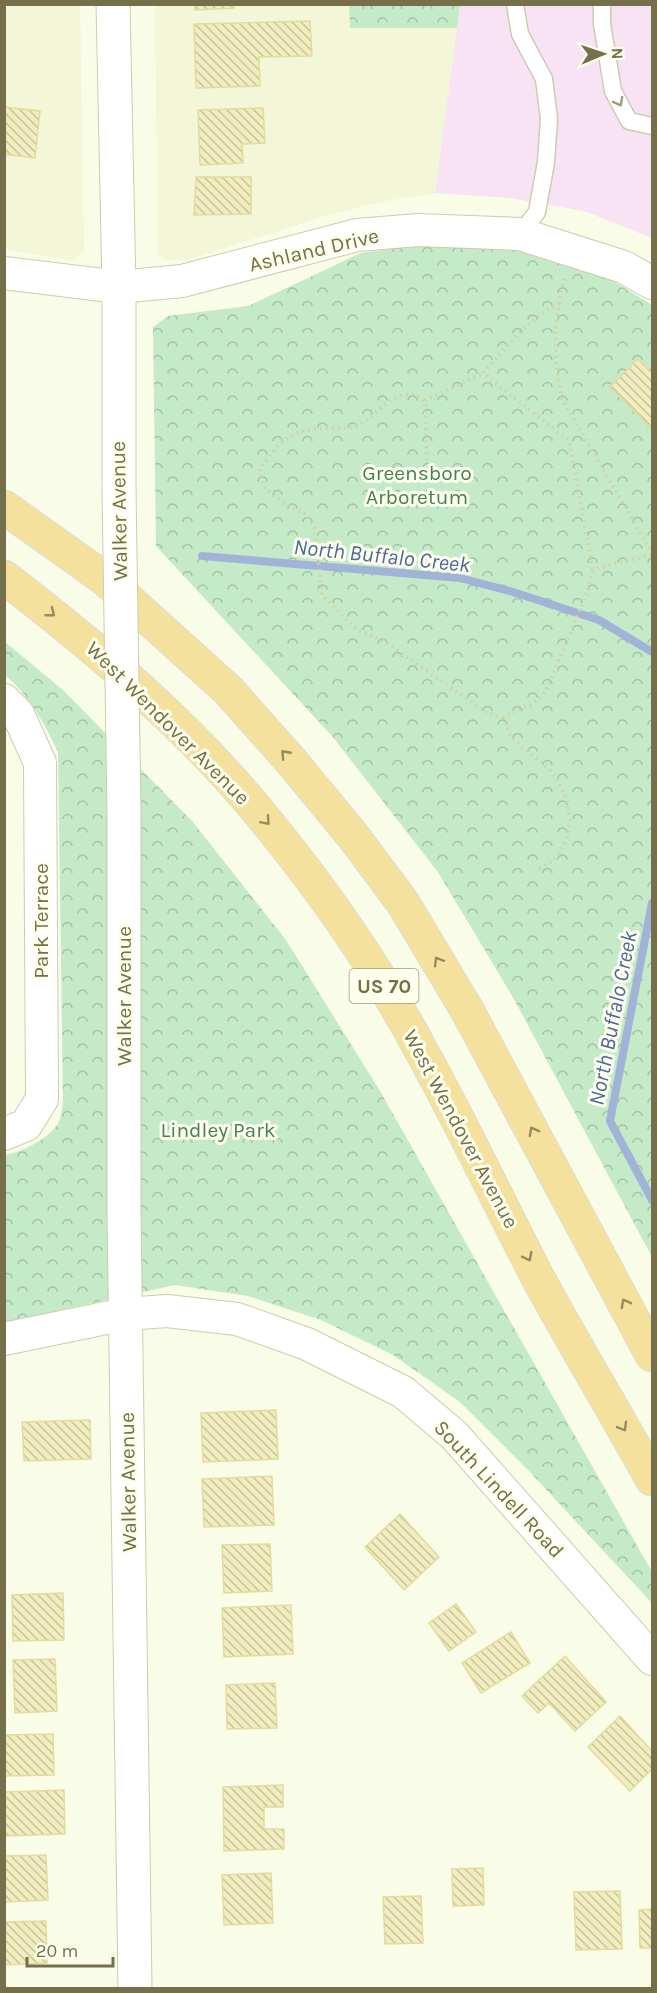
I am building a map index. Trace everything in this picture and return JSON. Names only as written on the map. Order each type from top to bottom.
[{"type":"highway","name":"US 70","points":[[4,507],[105,579],[228,690],[353,836],[403,903],[467,1010],[652,1355]]},
{"type":"highway","name":"West Wendover Avenue","points":[[4,578],[78,634],[145,693],[216,764],[275,831],[332,909],[378,976],[422,1051],[539,1279],[652,1479]]},
{"type":"street","name":"Walker Avenue","points":[[113,4],[124,812],[125,1314],[135,1989]]},
{"type":"street","name":"Ashland Drive","points":[[4,273],[118,287],[182,281],[357,236],[418,230],[520,234],[624,267],[652,283]]},
{"type":"street","name":"Park Terrace","points":[[4,700],[18,714],[40,764],[42,1099],[26,1125],[4,1134]]},
{"type":"street","name":"South Lindell Road","points":[[4,1339],[125,1314],[167,1311],[237,1319],[307,1344],[403,1392],[454,1435],[652,1659]]},
{"type":"lane","points":[[515,4],[520,34],[544,79],[549,119],[546,162],[537,212],[520,234]]},
{"type":"lane","points":[[602,4],[602,24],[613,91],[629,121],[652,126]]},
{"type":"path","points":[[575,250],[561,291],[556,327],[556,361],[562,399],[652,554],[593,569]]},
{"type":"path","points":[[425,401],[483,373],[523,328],[559,303]]},
{"type":"path","points":[[428,460],[425,401],[419,396],[404,394],[393,399],[361,424],[349,428],[309,428],[295,433],[274,448],[260,470],[263,486],[284,504],[306,514],[315,529],[322,595],[354,627],[385,642],[487,713],[503,717],[533,704],[546,691],[588,590],[593,569],[569,441],[483,373]]},
{"type":"path","points":[[503,717],[507,731],[517,744],[551,771],[564,792],[570,818],[567,837],[556,857],[536,872]]},
{"type":"shaded area","points":[[4,5],[80,5],[84,251],[73,261],[5,249]]},
{"type":"shaded area","points":[[155,5],[349,5],[350,28],[457,28],[435,193],[379,202],[325,216],[187,260],[166,260],[158,254]]},
{"type":"shaded area","points":[[460,5],[652,5],[652,238],[584,211],[510,198],[435,193]]},
{"type":"green space","points":[[349,4],[460,5],[457,28],[350,28]]},
{"type":"green space","name":"Greensboro Arboretum","points":[[419,245],[507,248],[542,253],[582,266],[652,305],[652,1257],[515,1001],[438,872],[332,736],[156,546],[153,327],[168,316],[248,306],[361,253]]},
{"type":"green space","name":"Lindley Park","points":[[4,641],[63,690],[192,821],[286,940],[380,1091],[652,1572],[652,1603],[527,1469],[460,1402],[393,1355],[321,1320],[248,1296],[175,1285],[5,1322],[5,1155],[33,1144],[52,1131],[59,1120],[63,1102],[58,752],[35,710],[5,675]]},
{"type":"building","points":[[195,4],[234,4],[234,8],[195,10]]},
{"type":"building","points":[[310,21],[312,56],[259,57],[260,86],[196,88],[194,24]]},
{"type":"building","points":[[4,107],[40,111],[35,158],[4,154]]},
{"type":"building","points":[[263,108],[265,143],[242,144],[243,163],[200,165],[198,110]]},
{"type":"building","points":[[196,177],[251,177],[251,214],[194,215]]},
{"type":"building","points":[[638,359],[652,374],[652,430],[610,387]]},
{"type":"building","points":[[276,1410],[278,1459],[203,1462],[201,1413]]},
{"type":"building","points":[[90,1420],[91,1459],[24,1461],[22,1422]]},
{"type":"building","points":[[272,1476],[274,1525],[204,1527],[202,1479]]},
{"type":"building","points":[[400,1514],[439,1557],[404,1590],[365,1547]]},
{"type":"building","points":[[270,1544],[272,1591],[224,1593],[222,1545]]},
{"type":"building","points":[[63,1593],[64,1640],[13,1641],[12,1595]]},
{"type":"building","points":[[456,1604],[476,1632],[449,1651],[429,1623]]},
{"type":"building","points":[[291,1605],[293,1654],[224,1657],[222,1608]]},
{"type":"building","points":[[511,1632],[530,1663],[481,1693],[462,1663]]},
{"type":"building","points":[[565,1656],[606,1702],[575,1731],[549,1703],[538,1713],[522,1696]]},
{"type":"building","points":[[55,1659],[57,1711],[15,1713],[13,1660]]},
{"type":"building","points":[[275,1683],[277,1728],[227,1729],[226,1685]]},
{"type":"building","points":[[620,1716],[652,1751],[652,1769],[630,1791],[588,1747]]},
{"type":"building","points":[[53,1734],[54,1775],[4,1776],[4,1735]]},
{"type":"building","points":[[283,1785],[283,1807],[264,1807],[264,1829],[284,1829],[284,1849],[224,1851],[223,1787]]},
{"type":"building","points":[[64,1790],[65,1834],[4,1836],[4,1792]]},
{"type":"building","points":[[46,1855],[48,1900],[4,1902],[4,1856]]},
{"type":"building","points":[[483,1868],[484,1905],[453,1906],[452,1869]]},
{"type":"building","points":[[271,1873],[273,1923],[224,1925],[222,1875]]},
{"type":"building","points":[[620,1891],[622,1949],[576,1950],[574,1892]]},
{"type":"building","points":[[421,1896],[423,1943],[385,1944],[383,1897]]},
{"type":"building","points":[[652,1909],[652,1948],[640,1948],[639,1910]]},
{"type":"building","points":[[46,1921],[47,1963],[4,1965],[4,1922]]},
{"type":"waterway","name":"North Buffalo Creek","points":[[202,556],[460,578],[513,592],[599,620],[652,652]]},
{"type":"waterway","name":"North Buffalo Creek","points":[[652,903],[610,1121],[652,1200]]}]
